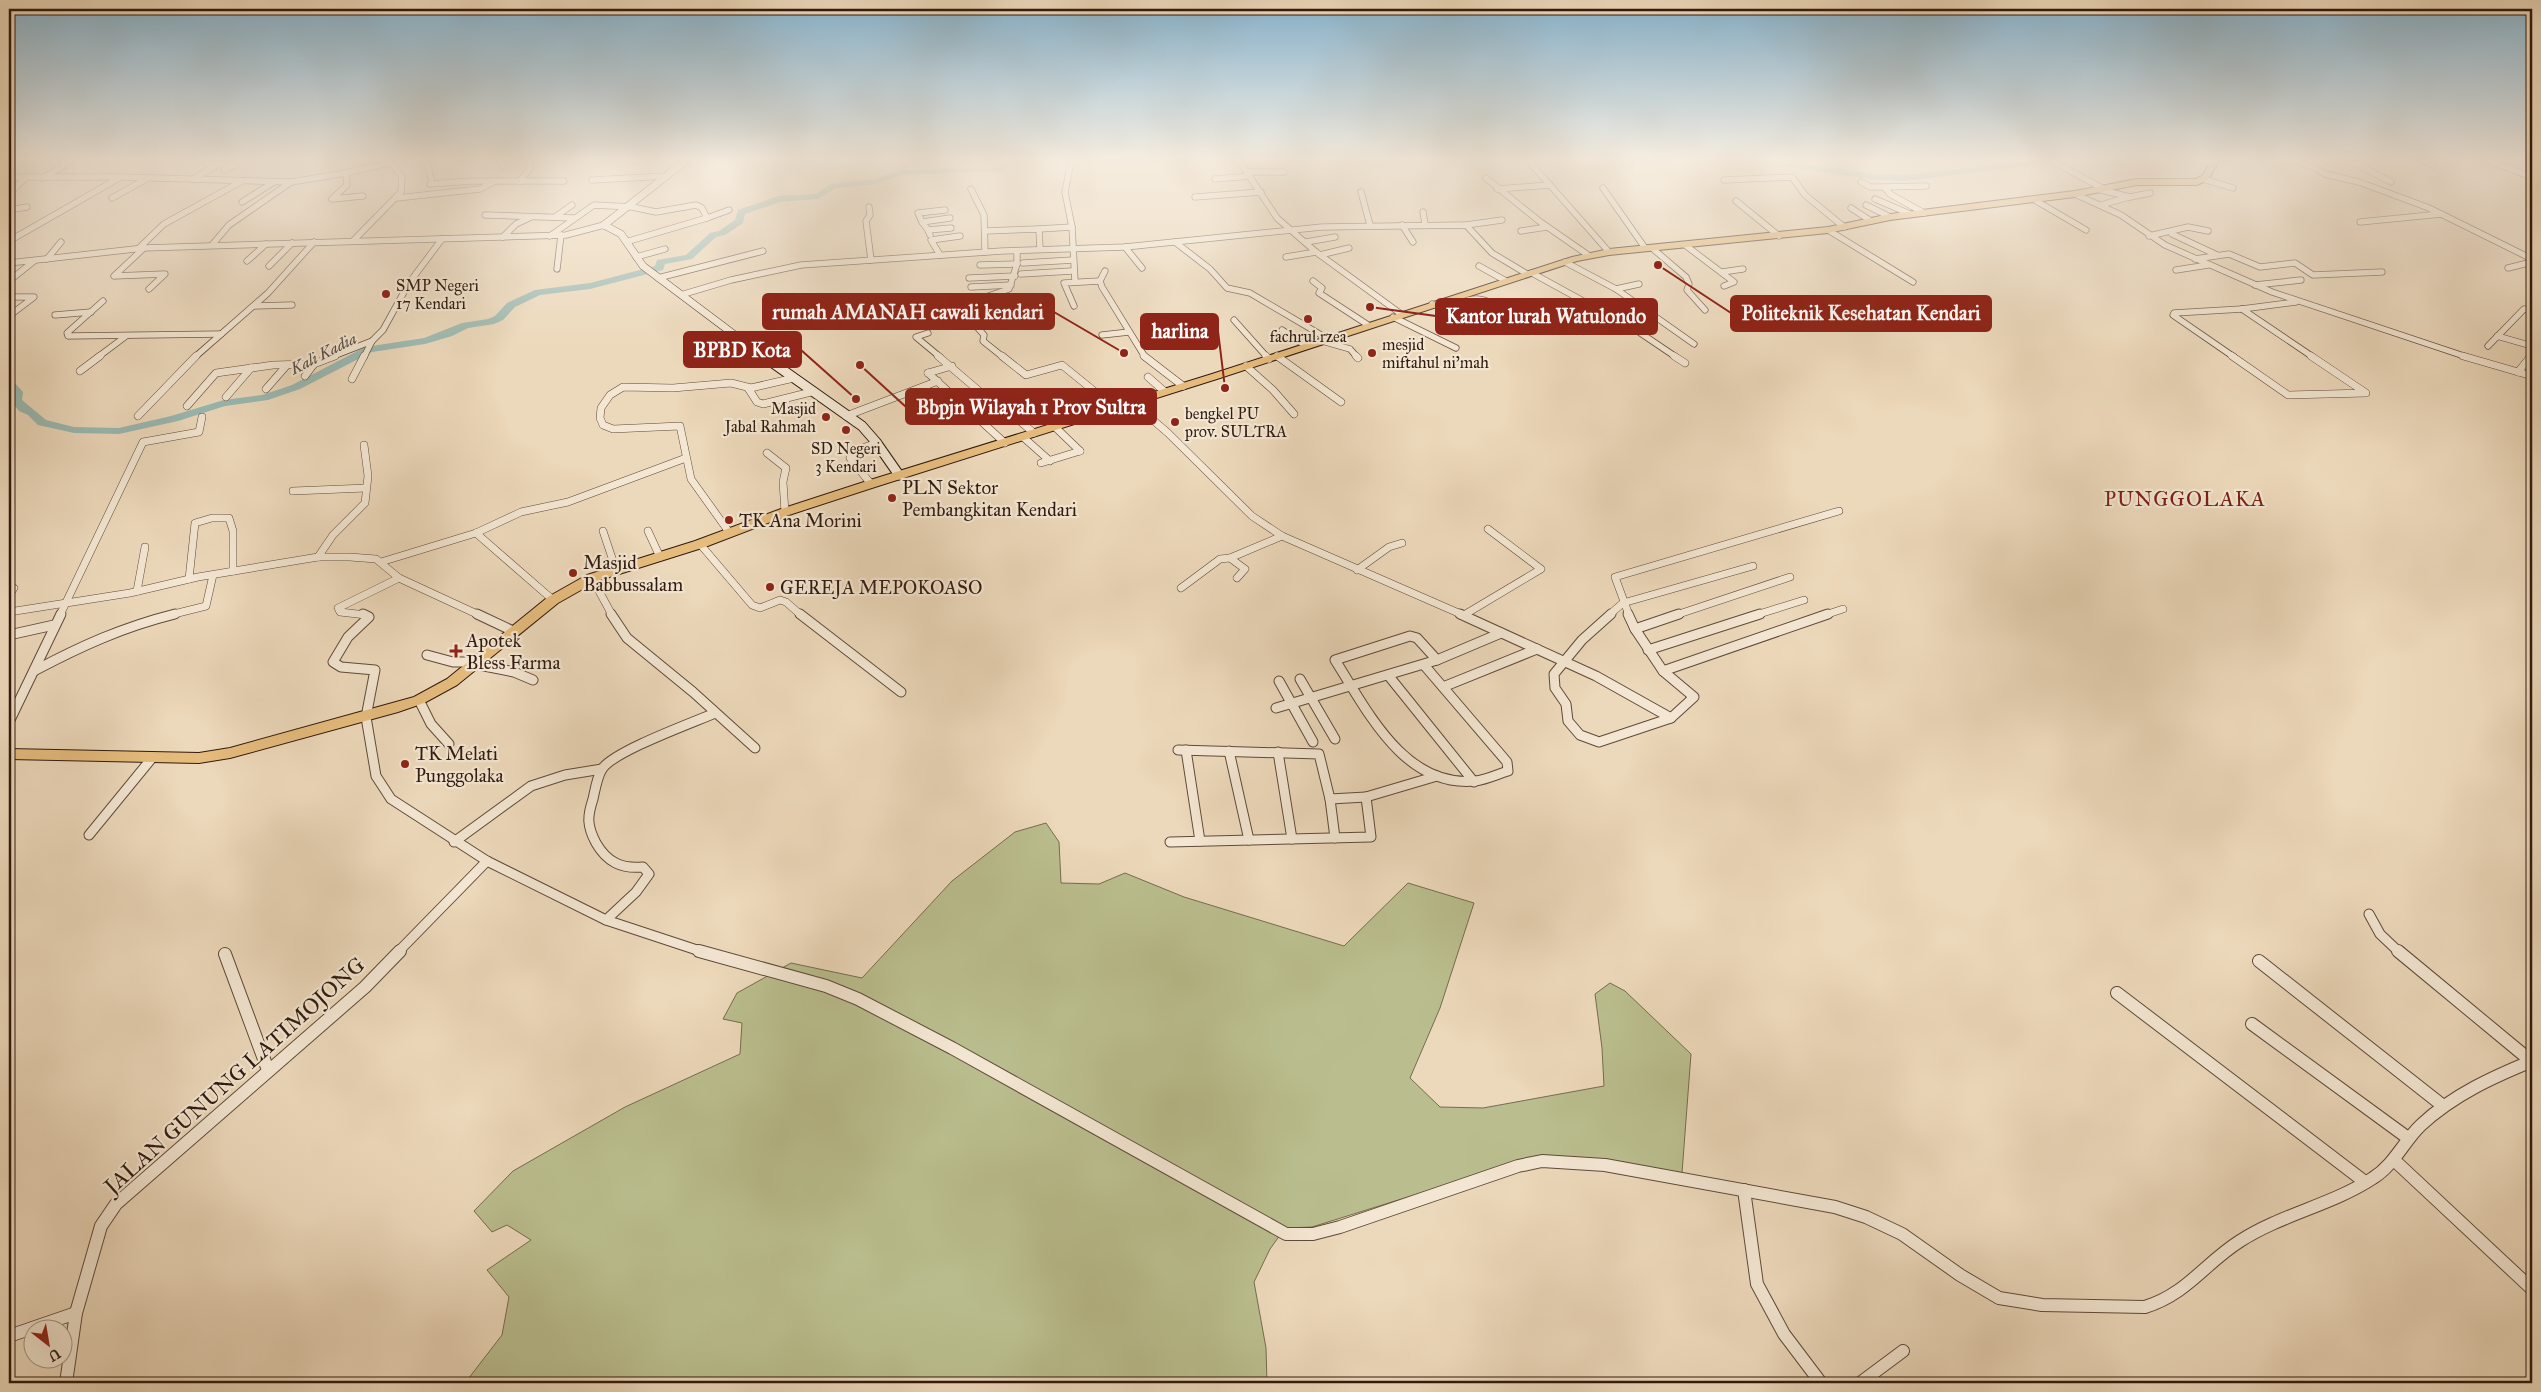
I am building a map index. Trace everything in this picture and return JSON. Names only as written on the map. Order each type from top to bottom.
[{"type":"highway","points":[[9,754],[152,758],[214,756],[366,717],[419,700],[452,682],[553,600],[592,578],[700,544],[785,512],[1115,408],[1397,315],[1588,255],[1779,236],[1858,224]]},
{"type":"main road","points":[[604,225],[616,230],[628,241],[636,257],[647,271],[684,294],[811,392],[862,427],[877,443],[899,475]]},
{"type":"street","points":[[9,241],[39,224]]},
{"type":"street","points":[[149,289],[165,274],[114,276],[164,224]]},
{"type":"street","points":[[212,245],[230,224]]},
{"type":"street","points":[[353,241],[370,224]]},
{"type":"street","points":[[503,237],[517,224]]},
{"type":"street","points":[[550,236],[566,224]]},
{"type":"street","points":[[628,241],[687,224]]},
{"type":"street","points":[[866,224],[871,260]]},
{"type":"street","points":[[923,224],[940,255]]},
{"type":"street","points":[[985,224],[985,252]]},
{"type":"street","points":[[1071,224],[1072,271],[1075,281]]},
{"type":"street","points":[[1284,224],[1397,315],[1456,348]]},
{"type":"street","points":[[1402,224],[1413,242]]},
{"type":"street","points":[[684,294],[730,280],[793,266],[985,252],[1125,247],[1290,230],[1370,225],[1473,224]]},
{"type":"street","points":[[1543,224],[1588,255]]},
{"type":"street","points":[[1582,224],[1609,252]]},
{"type":"street","points":[[1627,224],[1632,232],[1649,248],[1686,277],[1689,284],[1687,290],[1705,310]]},
{"type":"street","points":[[1764,224],[1779,236]]},
{"type":"street","points":[[1840,224],[1844,227]]},
{"type":"street","points":[[2076,224],[2086,230]]},
{"type":"street","points":[[2132,224],[2172,249],[2255,285],[2443,350],[2532,376]]},
{"type":"street","points":[[2463,224],[2532,260]]},
{"type":"street","points":[[9,263],[141,248],[560,236],[579,233],[604,225]]},
{"type":"street","points":[[1466,225],[1489,251],[1529,274],[1602,310],[1649,338],[1685,363]]},
{"type":"street","points":[[985,231],[1072,227]]},
{"type":"street","points":[[1521,231],[1547,227]]},
{"type":"street","points":[[2149,236],[2188,227],[2208,231]]},
{"type":"street","points":[[928,230],[952,228]]},
{"type":"street","points":[[1039,229],[1040,249]]},
{"type":"street","points":[[1828,230],[1857,249],[1900,272],[1913,282]]},
{"type":"street","points":[[2172,234],[2217,255]]},
{"type":"street","points":[[557,269],[560,236]]},
{"type":"street","points":[[931,240],[960,236]]},
{"type":"street","points":[[1306,242],[1335,237]]},
{"type":"street","points":[[352,379],[372,341],[383,330],[409,284],[442,239]]},
{"type":"street","points":[[47,259],[61,242]]},
{"type":"street","points":[[138,416],[220,334],[254,306],[314,242]]},
{"type":"street","points":[[1175,242],[1210,269],[1227,288],[1250,293],[1328,339],[1350,349]]},
{"type":"street","points":[[269,266],[292,243]]},
{"type":"street","points":[[247,261],[266,244]]},
{"type":"street","points":[[1685,244],[1734,282],[1724,286]]},
{"type":"street","points":[[2172,249],[2196,245]]},
{"type":"street","points":[[1125,247],[1142,268]]},
{"type":"street","points":[[1286,257],[1349,248]]},
{"type":"street","points":[[636,257],[665,249]]},
{"type":"street","points":[[658,278],[763,251]]},
{"type":"street","points":[[962,305],[1006,290],[1015,276],[1020,263],[1017,251]]},
{"type":"street","points":[[2195,259],[2228,254],[2260,267],[2295,263],[2313,275]]},
{"type":"street","points":[[980,265],[1073,260]]},
{"type":"street","points":[[2508,268],[2532,260]]},
{"type":"street","points":[[9,281],[34,261]]},
{"type":"street","points":[[1565,262],[1616,289],[1694,344]]},
{"type":"street","points":[[2176,270],[2208,265]]},
{"type":"street","points":[[1478,266],[1506,281]]},
{"type":"street","points":[[1722,272],[1743,269]]},
{"type":"street","points":[[1022,274],[1072,271]]},
{"type":"street","points":[[1100,281],[1106,271]]},
{"type":"street","points":[[2255,285],[2301,280],[2297,277],[2313,275],[2382,272]]},
{"type":"street","points":[[969,278],[1015,276]]},
{"type":"street","points":[[1074,306],[1063,284],[1075,281],[1100,281]]},
{"type":"street","points":[[1100,281],[1148,362],[1182,386]]},
{"type":"street","points":[[1313,281],[1322,288],[1319,293],[1368,325]]},
{"type":"street","points":[[1616,289],[1639,284]]},
{"type":"street","points":[[971,287],[1010,285]]},
{"type":"street","points":[[9,298],[34,297],[9,316]]},
{"type":"street","points":[[1432,304],[1451,308],[1480,299],[1516,317]]},
{"type":"street","points":[[103,301],[67,333],[68,336],[220,334]]},
{"type":"street","points":[[2242,309],[2366,393],[2288,395],[2173,315],[2242,309],[2298,301]]},
{"type":"street","points":[[254,306],[292,305]]},
{"type":"street","points":[[2488,346],[2524,309],[2532,310]]},
{"type":"street","points":[[1533,313],[1549,322],[1602,310]]},
{"type":"street","points":[[55,315],[92,312]]},
{"type":"street","points":[[1234,320],[1273,357],[1341,402]]},
{"type":"street","points":[[976,326],[984,335],[983,341],[1026,375],[1062,364],[1115,408]]},
{"type":"street","points":[[1282,330],[1306,346]]},
{"type":"street","points":[[928,332],[916,337],[999,408],[1010,413],[1034,433]]},
{"type":"street","points":[[1102,335],[1129,332]]},
{"type":"street","points":[[80,371],[126,336]]},
{"type":"street","points":[[2497,336],[2532,346]]},
{"type":"street","points":[[1328,339],[1347,344],[1358,358]]},
{"type":"street","points":[[187,406],[216,373],[251,368],[314,364],[372,341]]},
{"type":"street","points":[[2518,372],[2532,354]]},
{"type":"street","points":[[305,376],[314,364]]},
{"type":"street","points":[[266,389],[287,365]]},
{"type":"street","points":[[952,366],[928,373],[938,380],[1005,443]]},
{"type":"street","points":[[1246,366],[1273,390],[1294,414]]},
{"type":"street","points":[[226,397],[251,368]]},
{"type":"street","points":[[1148,377],[1164,391]]},
{"type":"street","points":[[730,532],[696,489],[686,458],[680,426],[613,429],[603,425],[601,421],[602,405],[612,393],[626,386],[673,388],[731,383],[748,388],[794,378]]},
{"type":"street","points":[[846,416],[938,380]]},
{"type":"street","points":[[748,388],[757,402],[763,404],[811,392]]},
{"type":"street","points":[[1132,402],[1168,433],[1252,516],[1282,536],[1464,614],[1640,698],[1671,718]]},
{"type":"street","points":[[9,722],[142,442],[198,432],[202,417]]},
{"type":"street","points":[[1041,463],[1080,452],[1055,427]]},
{"type":"street","points":[[1023,437],[1050,461]]},
{"type":"street","points":[[871,484],[850,458],[865,447],[877,443]]},
{"type":"street","points":[[318,557],[333,535],[362,507],[368,464],[364,444]]},
{"type":"street","points":[[767,453],[786,468],[783,482],[785,512]]},
{"type":"street","points":[[380,562],[476,532],[521,512],[568,502],[686,458]]},
{"type":"street","points":[[293,491],[366,488]]},
{"type":"street","points":[[1753,566],[1623,603],[1582,640],[1554,674],[1555,688],[1566,704],[1568,721],[1580,735],[1599,742],[1671,718],[1694,697],[1663,671],[1648,650],[1635,629],[1623,603],[1615,577],[1839,511]]},
{"type":"street","points":[[189,579],[195,523],[207,519],[229,518],[233,531],[233,571]]},
{"type":"street","points":[[1464,614],[1541,570],[1488,529]]},
{"type":"street","points":[[603,530],[616,570]]},
{"type":"street","points":[[648,531],[660,557]]},
{"type":"street","points":[[476,532],[553,600]]},
{"type":"street","points":[[1230,558],[1282,536]]},
{"type":"street","points":[[1358,570],[1390,547],[1402,543]]},
{"type":"street","points":[[700,544],[752,605],[760,608],[780,600],[786,602],[823,634],[901,692]]},
{"type":"street","points":[[138,591],[145,547]]},
{"type":"street","points":[[9,612],[138,591],[189,579],[318,557],[376,559],[399,578],[513,631]]},
{"type":"street","points":[[1181,588],[1225,557],[1230,558],[1245,568],[1237,578]]},
{"type":"street","points":[[34,670],[132,625],[206,606],[213,575]]},
{"type":"street","points":[[1635,629],[1790,577]]},
{"type":"street","points":[[399,578],[338,608],[340,612],[369,617],[348,638],[333,662],[341,667],[371,668],[375,670],[366,717],[374,768],[380,785],[391,799],[454,842],[487,861],[606,920],[722,959],[826,986],[858,999],[952,1048],[1286,1234],[1313,1234],[1340,1227],[1518,1166],[1542,1161],[1605,1165],[1835,1207],[1866,1217],[1902,1234],[1999,1298],[2019,1303],[2145,1307],[2163,1303],[2180,1294],[2238,1242],[2258,1230],[2329,1200],[2365,1182],[2394,1160],[2408,1138],[2442,1105],[2532,1061],[2407,960],[2380,934],[2369,914]]},
{"type":"street","points":[[592,578],[608,609],[627,638],[716,712],[755,748]]},
{"type":"street","points":[[9,595],[14,588]]},
{"type":"street","points":[[1648,650],[1804,600]]},
{"type":"street","points":[[1663,671],[1843,608]]},
{"type":"street","points":[[9,635],[54,625]]},
{"type":"street","points":[[1276,708],[1424,665],[1502,633]]},
{"type":"street","points":[[1424,665],[1509,766],[1508,771],[1474,782],[1462,783],[1420,770],[1407,761],[1387,740],[1335,660],[1410,636],[1417,638],[1438,660]]},
{"type":"street","points":[[1443,687],[1537,649]]},
{"type":"street","points":[[427,655],[453,662],[476,663],[514,672],[533,680]]},
{"type":"street","points":[[1388,675],[1474,782]]},
{"type":"street","points":[[1300,679],[1335,739]]},
{"type":"street","points":[[1278,681],[1313,742]]},
{"type":"street","points":[[419,700],[430,724],[449,744]]},
{"type":"street","points":[[454,842],[531,786],[565,775],[602,769],[622,754],[716,712]]},
{"type":"street","points":[[1200,842],[1182,750],[1319,754],[1330,799],[1335,838]]},
{"type":"street","points":[[1229,751],[1249,840]]},
{"type":"street","points":[[1278,752],[1292,839]]},
{"type":"street","points":[[89,835],[152,758]]},
{"type":"street","points":[[602,769],[590,807],[588,828],[602,853],[614,864],[629,868],[642,867],[649,874],[636,892],[606,920]]},
{"type":"street","points":[[1330,799],[1366,797],[1437,776]]},
{"type":"street","points":[[1170,842],[1370,837],[1366,797]]},
{"type":"street","name":"JALAN GUNUNG LATIMOJONG","points":[[66,1383],[76,1313],[101,1226],[116,1204],[365,987],[487,861]]},
{"type":"street","points":[[225,954],[249,1024],[268,1070]]},
{"type":"street","points":[[2259,961],[2321,1012],[2442,1105]]},
{"type":"street","points":[[2117,993],[2365,1182]]},
{"type":"street","points":[[2252,1024],[2408,1138]]},
{"type":"street","points":[[2394,1160],[2532,1288]]},
{"type":"street","points":[[1744,1190],[1757,1284],[1784,1334],[1821,1383]]},
{"type":"street","points":[[9,1336],[76,1313]]},
{"type":"street","points":[[1860,1383],[1903,1351]]},
{"type":"green space","points":[[1046,823],[1059,842],[1061,883],[1099,884],[1125,873],[1184,897],[1344,946],[1408,883],[1474,903],[1440,1008],[1410,1078],[1440,1107],[1483,1108],[1604,1086],[1602,1048],[1595,994],[1610,983],[1625,991],[1691,1054],[1682,1173],[1603,1160],[1565,1157],[1459,1181],[1312,1227],[1285,1228],[1270,1249],[1254,1282],[1266,1348],[1267,1383],[465,1383],[502,1335],[509,1297],[487,1270],[531,1240],[507,1225],[492,1232],[474,1211],[513,1171],[625,1107],[740,1054],[742,1023],[723,1019],[737,993],[791,963],[862,978],[952,881],[1015,832]]},
{"type":"waterway","name":"Kali Kadia","points":[[9,383],[17,392],[16,400],[23,409],[32,413],[42,423],[74,430],[119,431],[174,419],[224,403],[264,398],[296,387],[369,349],[425,341],[448,334],[466,325],[490,322],[499,318],[511,305],[538,292],[590,286],[660,268],[660,262],[689,257],[713,235],[722,233],[736,224]]},
{"type":"place","name":"Politeknik Kesehatan Kendari","points":[[1658,265]]},
{"type":"place","name":"SMP Negeri 17 Kendari","points":[[386,294]]},
{"type":"place","name":"Kantor lurah Watulondo","points":[[1370,307]]},
{"type":"place","name":"fachrul rzea","points":[[1308,319]]},
{"type":"place","name":"rumah AMANAH cawali kendari","points":[[1124,353]]},
{"type":"place","name":"mesjid miftahul ni'mah","points":[[1372,353]]},
{"type":"place","name":"Bbpjn Wilayah 1 Prov Sultra","points":[[860,365]]},
{"type":"place","name":"harlina","points":[[1225,388]]},
{"type":"place","name":"BPBD Kota","points":[[856,399]]},
{"type":"place","name":"Masjid Jabal Rahmah","points":[[826,417]]},
{"type":"place","name":"bengkel PU prov. SULTRA","points":[[1175,422]]},
{"type":"place","name":"SD Negeri 3 Kendari","points":[[846,430]]},
{"type":"place","name":"PLN Sektor Pembangkitan Kendari","points":[[892,498]]},
{"type":"place","name":"TK Ana Morini","points":[[729,520]]},
{"type":"place","name":"Masjid Babbussalam","points":[[573,573]]},
{"type":"place","name":"GEREJA MEPOKOASO","points":[[770,587]]},
{"type":"place","name":"Apotek Bless Farma","points":[[456,651]]},
{"type":"place","name":"TK Melati Punggolaka","points":[[405,764]]},
{"type":"district","name":"PUNGGOLAKA","points":[[2185,499]]}]
